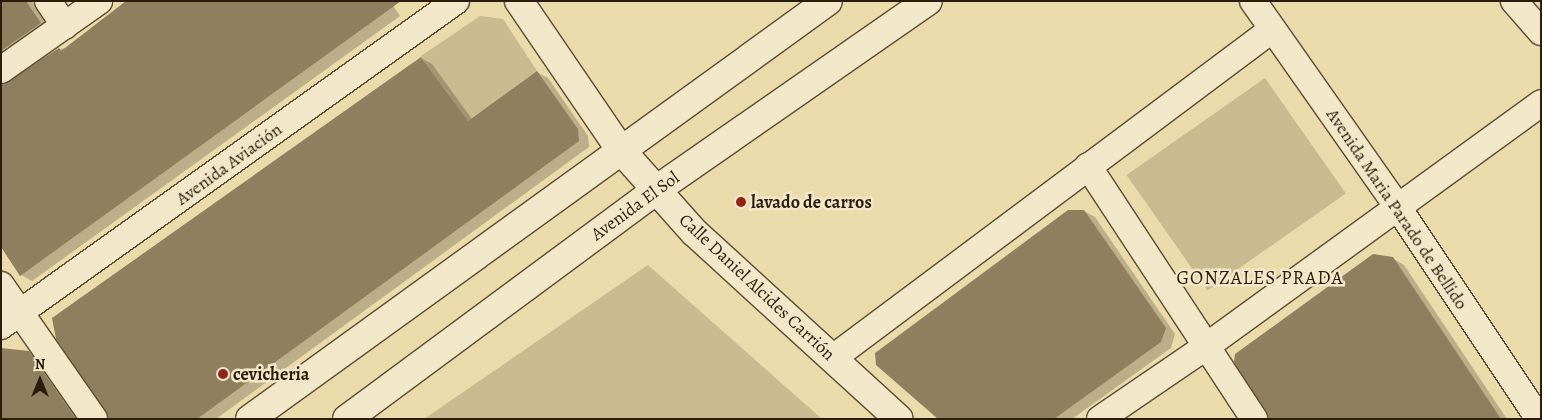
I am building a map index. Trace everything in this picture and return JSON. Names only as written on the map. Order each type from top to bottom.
[{"type":"main road","name":"Calle Daniel Alcides Carrión","points":[[519,1],[620,149],[694,232],[899,419]]},
{"type":"main road","points":[[250,419],[620,149],[828,1]]},
{"type":"main road","name":"Avenida El Sol","points":[[347,419],[656,190],[928,1]]},
{"type":"street","points":[[48,1],[65,26]]},
{"type":"street","points":[[1,70],[99,1]]},
{"type":"street","name":"Avenida Aviación","points":[[11,319],[456,1]]},
{"type":"street","name":"Avenida Maria Parado de Bellido","points":[[1253,1],[1397,206],[1538,419]]},
{"type":"street","points":[[1514,1],[1541,32]]},
{"type":"street","points":[[833,358],[1088,166],[1273,30]]},
{"type":"street","points":[[1100,419],[1204,348],[1541,103]]},
{"type":"street","points":[[1088,166],[1204,348],[1254,419]]},
{"type":"street","points":[[1,285],[11,319],[94,419]]},
{"type":"shaded area","points":[[480,16],[503,19],[537,71],[468,121],[421,56]]},
{"type":"shaded area","points":[[1265,78],[1346,194],[1207,290],[1127,175]]},
{"type":"shaded area","points":[[648,265],[822,419],[424,419]]},
{"type":"building","points":[[1,1],[26,1],[41,23],[1,51]]},
{"type":"building","points":[[126,1],[401,1],[20,276],[1,247],[1,85],[59,48],[61,51]]},
{"type":"building","points":[[421,57],[468,121],[537,71],[578,129],[579,141],[197,419],[109,419],[56,339],[52,318]]},
{"type":"building","points":[[1068,210],[1084,210],[1166,328],[1161,342],[1054,419],[938,419],[876,365],[875,353]]},
{"type":"building","points":[[1373,254],[1393,257],[1501,419],[1269,419],[1234,362],[1235,354]]},
{"type":"building","points":[[1,348],[29,351],[76,419],[1,419]]},
{"type":"place","name":"lavado de carros","points":[[741,202]]},
{"type":"place","name":"cevicheria","points":[[223,374]]},
{"type":"district","name":"GONZALES PRADA","points":[[1260,279]]}]
